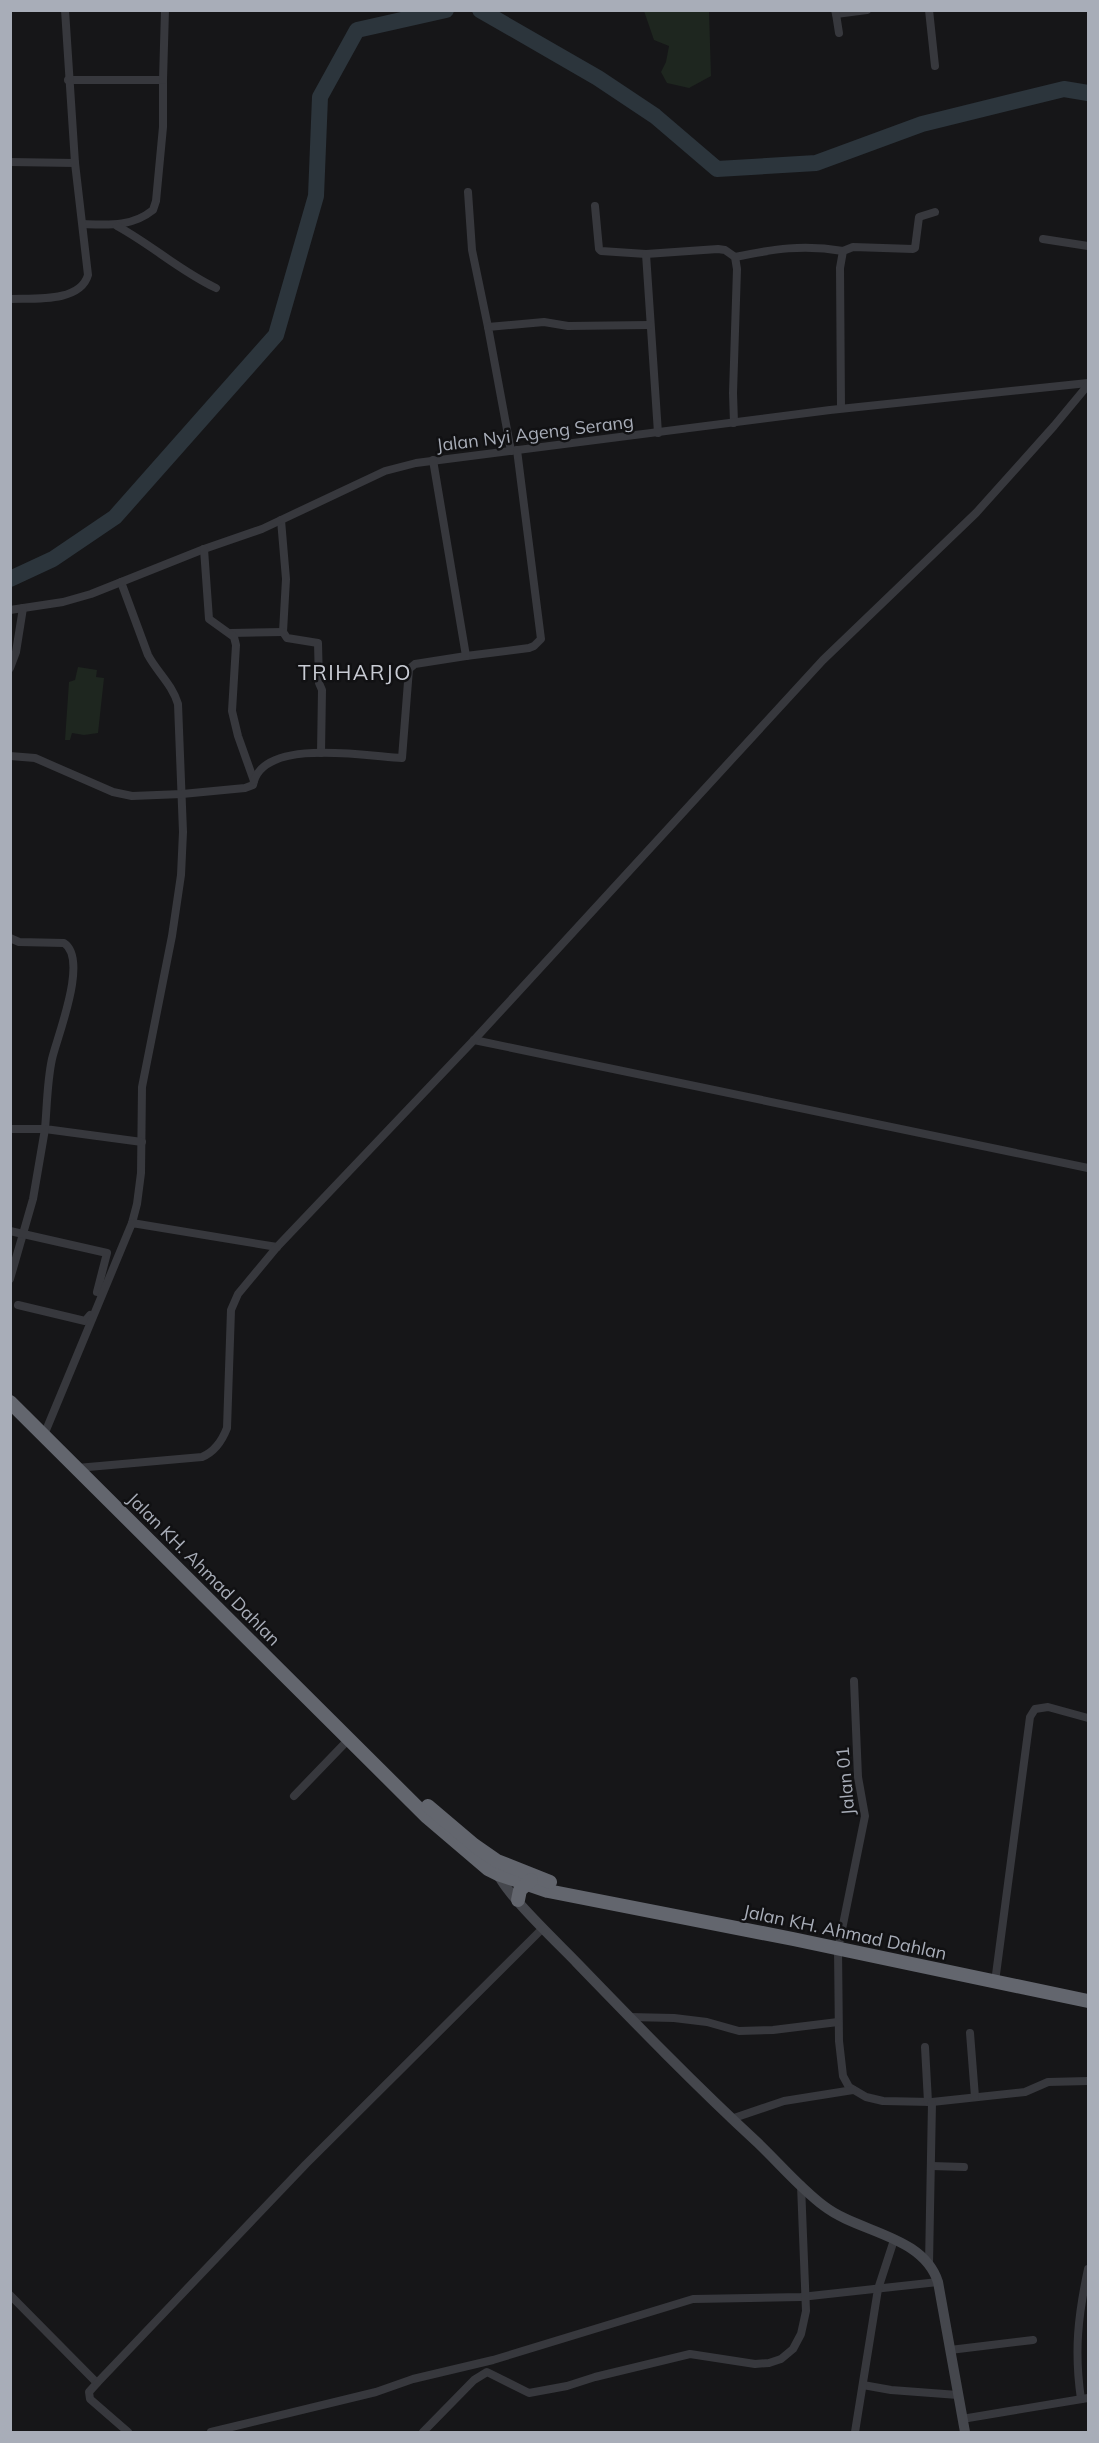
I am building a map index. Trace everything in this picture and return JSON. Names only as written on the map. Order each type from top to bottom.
[{"type":"highway","name":"Jalan KH. Ahmad Dahlan","points":[[10,1402],[347,1741],[372,1762],[398,1779],[497,1868],[594,1900],[1089,2001]]},
{"type":"highway","points":[[518,1900],[520,1890],[530,1880]]},
{"type":"street","points":[[10,299],[52,297],[77,290],[86,282],[88,275],[75,163],[65,10]]},
{"type":"street","points":[[83,224],[117,226],[147,215],[153,210],[156,201],[163,127],[165,10]]},
{"type":"street","points":[[838,33],[835,12],[867,10]]},
{"type":"street","points":[[929,10],[935,66]]},
{"type":"street","points":[[68,80],[163,81]]},
{"type":"street","points":[[10,162],[75,163]]},
{"type":"street","points":[[10,756],[35,758],[112,792],[132,796],[182,795],[245,788],[253,785],[261,769],[292,753],[402,758],[409,669],[415,663],[529,648],[541,639],[514,450],[472,250],[468,192]]},
{"type":"street","points":[[596,206],[601,251],[646,254],[718,249],[731,253],[735,257],[737,269],[734,423]]},
{"type":"street","points":[[735,257],[786,247],[843,251],[853,246],[913,249],[920,217],[935,212]]},
{"type":"street","points":[[117,226],[193,277],[216,288]]},
{"type":"street","points":[[1043,239],[1089,246]]},
{"type":"street","points":[[841,408],[840,268],[843,251]]},
{"type":"street","points":[[646,254],[658,433]]},
{"type":"street","points":[[488,327],[544,322],[568,326],[649,325]]},
{"type":"street","points":[[77,1468],[202,1458],[213,1450],[227,1428],[231,1319],[234,1302],[278,1247],[474,1040],[824,660],[976,513],[1089,384]]},
{"type":"street","name":"Jalan Nyi Ageng Serang","points":[[10,610],[63,602],[91,594],[281,520],[385,471],[433,460],[841,408],[1089,384]]},
{"type":"street","points":[[433,460],[466,656]]},
{"type":"street","points":[[281,520],[286,579],[283,632],[287,638],[318,643],[319,683],[322,690],[321,753]]},
{"type":"street","points":[[204,549],[209,619],[231,633],[283,632]]},
{"type":"street","points":[[44,1435],[132,1223],[137,1204],[142,1142],[142,1087],[172,936],[181,875],[182,795],[178,704],[174,692],[148,655],[121,582]]},
{"type":"street","points":[[10,668],[16,652],[23,608]]},
{"type":"street","points":[[231,633],[236,645],[232,711],[254,781]]},
{"type":"street","points":[[10,938],[18,942],[64,943],[69,946],[71,953],[73,975],[72,990],[51,1060],[45,1130],[33,1199],[11,1275]]},
{"type":"street","points":[[474,1040],[1089,1168]]},
{"type":"street","points":[[10,1129],[45,1130],[142,1142]]},
{"type":"street","points":[[132,1223],[278,1247]]},
{"type":"street","points":[[10,1231],[104,1252],[107,1255],[87,1321],[18,1305]]},
{"type":"street","name":"Jalan 01","points":[[853,2090],[843,2076],[838,2022],[838,1949],[865,1816],[858,1777],[854,1681]]},
{"type":"street","points":[[994,1982],[1030,1717],[1035,1709],[1048,1707],[1089,1718]]},
{"type":"street","points":[[294,1796],[347,1741]]},
{"type":"street","points":[[497,1868],[505,1887],[543,1928],[700,2091],[801,2186],[835,2213],[894,2240],[929,2264]]},
{"type":"street","points":[[128,2433],[90,2399],[89,2392],[306,2164],[543,1928]]},
{"type":"street","points":[[629,2017],[674,2018],[707,2022],[739,2031],[773,2030],[838,2022]]},
{"type":"street","points":[[970,2033],[975,2097]]},
{"type":"street","points":[[925,2047],[932,2166],[929,2264],[938,2282],[965,2433]]},
{"type":"street","points":[[731,2119],[784,2101],[853,2090],[883,2102],[930,2102],[1025,2092],[1048,2082],[1089,2081]]},
{"type":"street","points":[[932,2166],[964,2167]]},
{"type":"street","points":[[423,2433],[474,2380],[487,2372],[529,2393],[567,2386],[690,2354],[754,2364],[770,2363],[781,2359],[793,2349],[801,2334],[807,2296],[801,2186]]},
{"type":"street","points":[[855,2433],[879,2289],[894,2240]]},
{"type":"street","points":[[962,2419],[1085,2398],[1076,2364],[1089,2269]]},
{"type":"street","points":[[211,2433],[493,2360],[693,2299],[807,2296],[938,2282]]},
{"type":"street","points":[[10,2295],[98,2383]]},
{"type":"street","points":[[950,2350],[1033,2340]]},
{"type":"street","points":[[863,2385],[891,2390],[958,2395]]},
{"type":"shaded area","points":[[644,11],[709,11],[711,76],[689,88],[667,83],[661,72],[666,62],[669,46],[654,40]]},
{"type":"shaded area","points":[[78,667],[97,670],[96,677],[104,678],[98,733],[84,735],[72,733],[70,740],[65,740],[69,682],[75,680]]},
{"type":"waterway","points":[[10,579],[53,559],[115,517],[276,335],[316,196],[320,97],[357,30],[446,10]]},
{"type":"waterway","points":[[480,10],[598,78],[655,116],[717,169],[816,163],[922,124],[1064,89],[1088,93]]},
{"type":"district","name":"TRIHARJO","points":[[355,672]]}]
